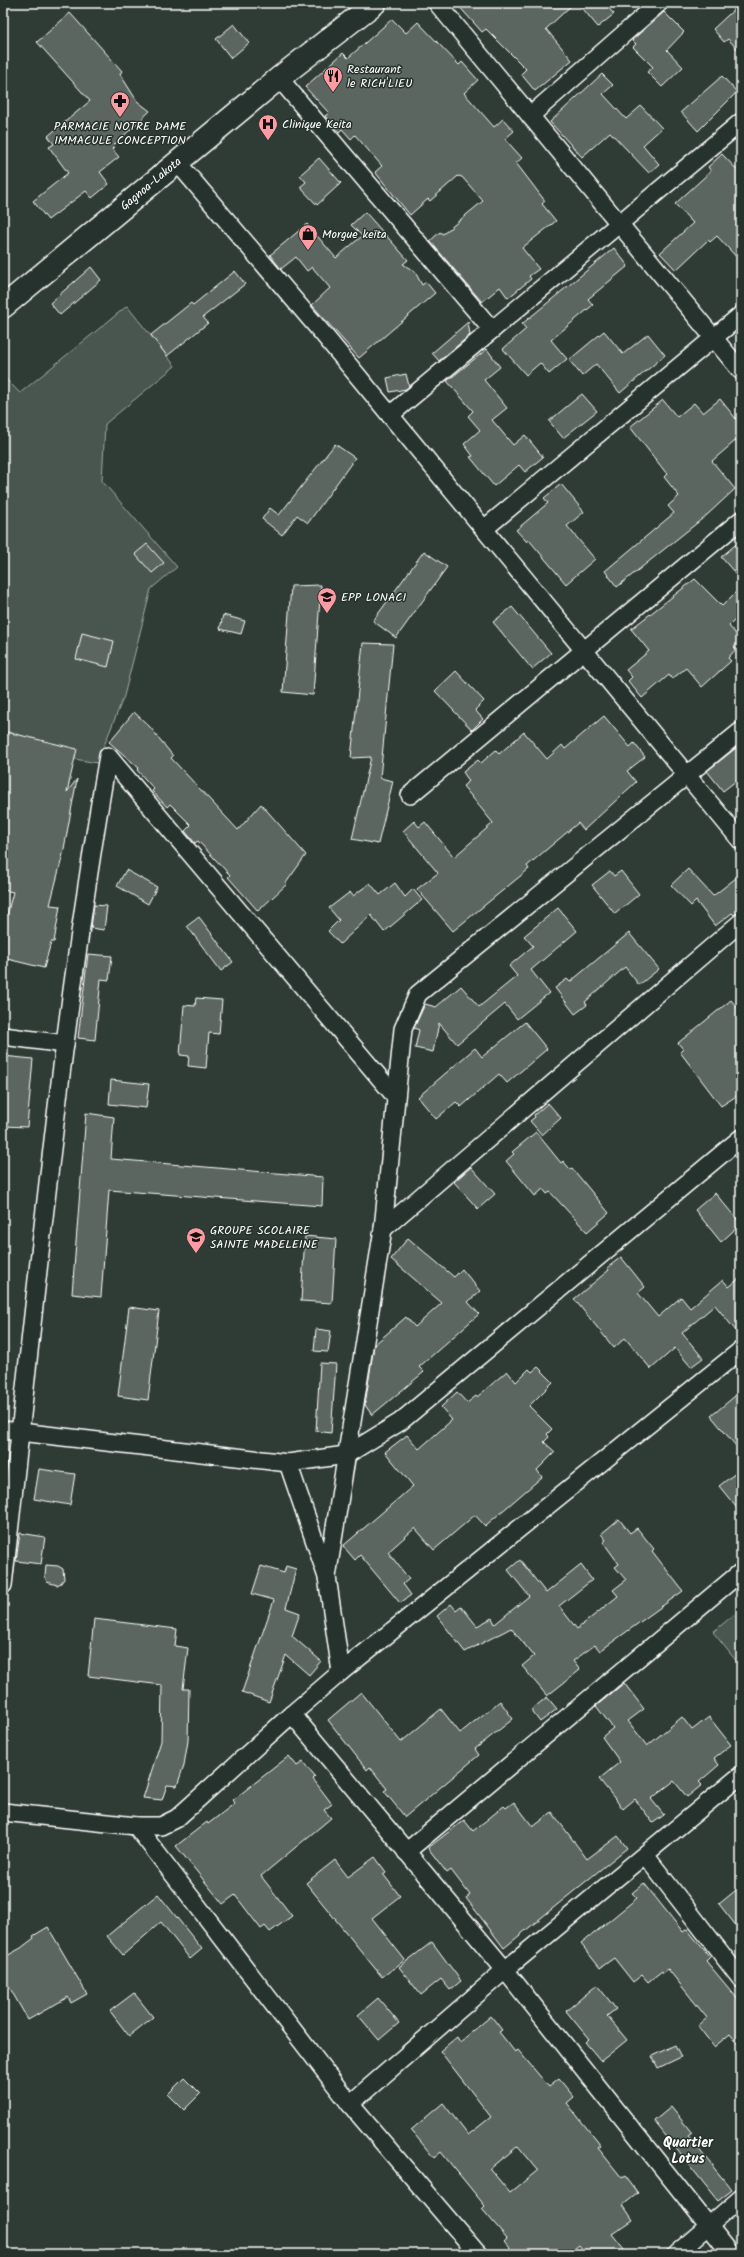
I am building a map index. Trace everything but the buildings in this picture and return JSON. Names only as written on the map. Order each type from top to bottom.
[{"type":"main road","name":"Gagnoa-Lakota","points":[[3,307],[279,78],[375,3]]},
{"type":"street","points":[[437,3],[741,371]]},
{"type":"street","points":[[530,116],[659,3]]},
{"type":"street","points":[[279,78],[492,330]]},
{"type":"street","points":[[390,415],[741,122]]},
{"type":"street","points":[[177,162],[390,415],[741,841]]},
{"type":"street","points":[[484,529],[741,315]]},
{"type":"street","points":[[410,795],[741,520]]},
{"type":"street","points":[[327,1577],[383,1229],[395,1096],[403,1029],[418,994],[741,731]]},
{"type":"street","points":[[3,1585],[65,1044],[92,849],[108,756],[395,1096]]},
{"type":"street","points":[[383,1229],[741,922]]},
{"type":"street","points":[[3,1036],[65,1044]]},
{"type":"street","points":[[3,1430],[288,1463],[346,1455],[400,1422],[741,1138]]},
{"type":"street","points":[[3,1812],[136,1826],[162,1826],[177,1818],[292,1714],[341,1672],[741,1350]]},
{"type":"street","points":[[288,1463],[327,1577],[341,1672]]},
{"type":"street","points":[[406,1852],[741,1572]]},
{"type":"street","points":[[292,1714],[505,1970],[731,2254]]},
{"type":"street","points":[[350,2104],[505,1970],[741,1775]]},
{"type":"street","points":[[136,1826],[350,2104],[478,2254]]},
{"type":"street","points":[[645,1855],[741,1979]]},
{"type":"street","points":[[676,2254],[741,2198]]},
{"type":"shaded area","points":[[127,306],[175,366],[105,424],[102,481],[177,567],[151,589],[124,696],[97,763],[3,746],[3,376],[20,393]]},
{"type":"shaded area","points":[[741,1609],[741,1667],[713,1632]]},
{"type":"place","name":"Restaurant le RICH'LIEU","points":[[333,93]]},
{"type":"place","name":"PARMACIE NOTRE DAME IMMACULE CONCEPTION","points":[[120,118]]},
{"type":"place","name":"Clinique Keita","points":[[268,141]]},
{"type":"place","name":"Morgue keïta","points":[[308,251]]},
{"type":"place","name":"EPP LONACI","points":[[327,614]]},
{"type":"place","name":"GROUPE SCOLAIRE SAINTE MADELEINE","points":[[196,1254]]},
{"type":"district","name":"Quartier Lotus","points":[[688,2152]]}]
